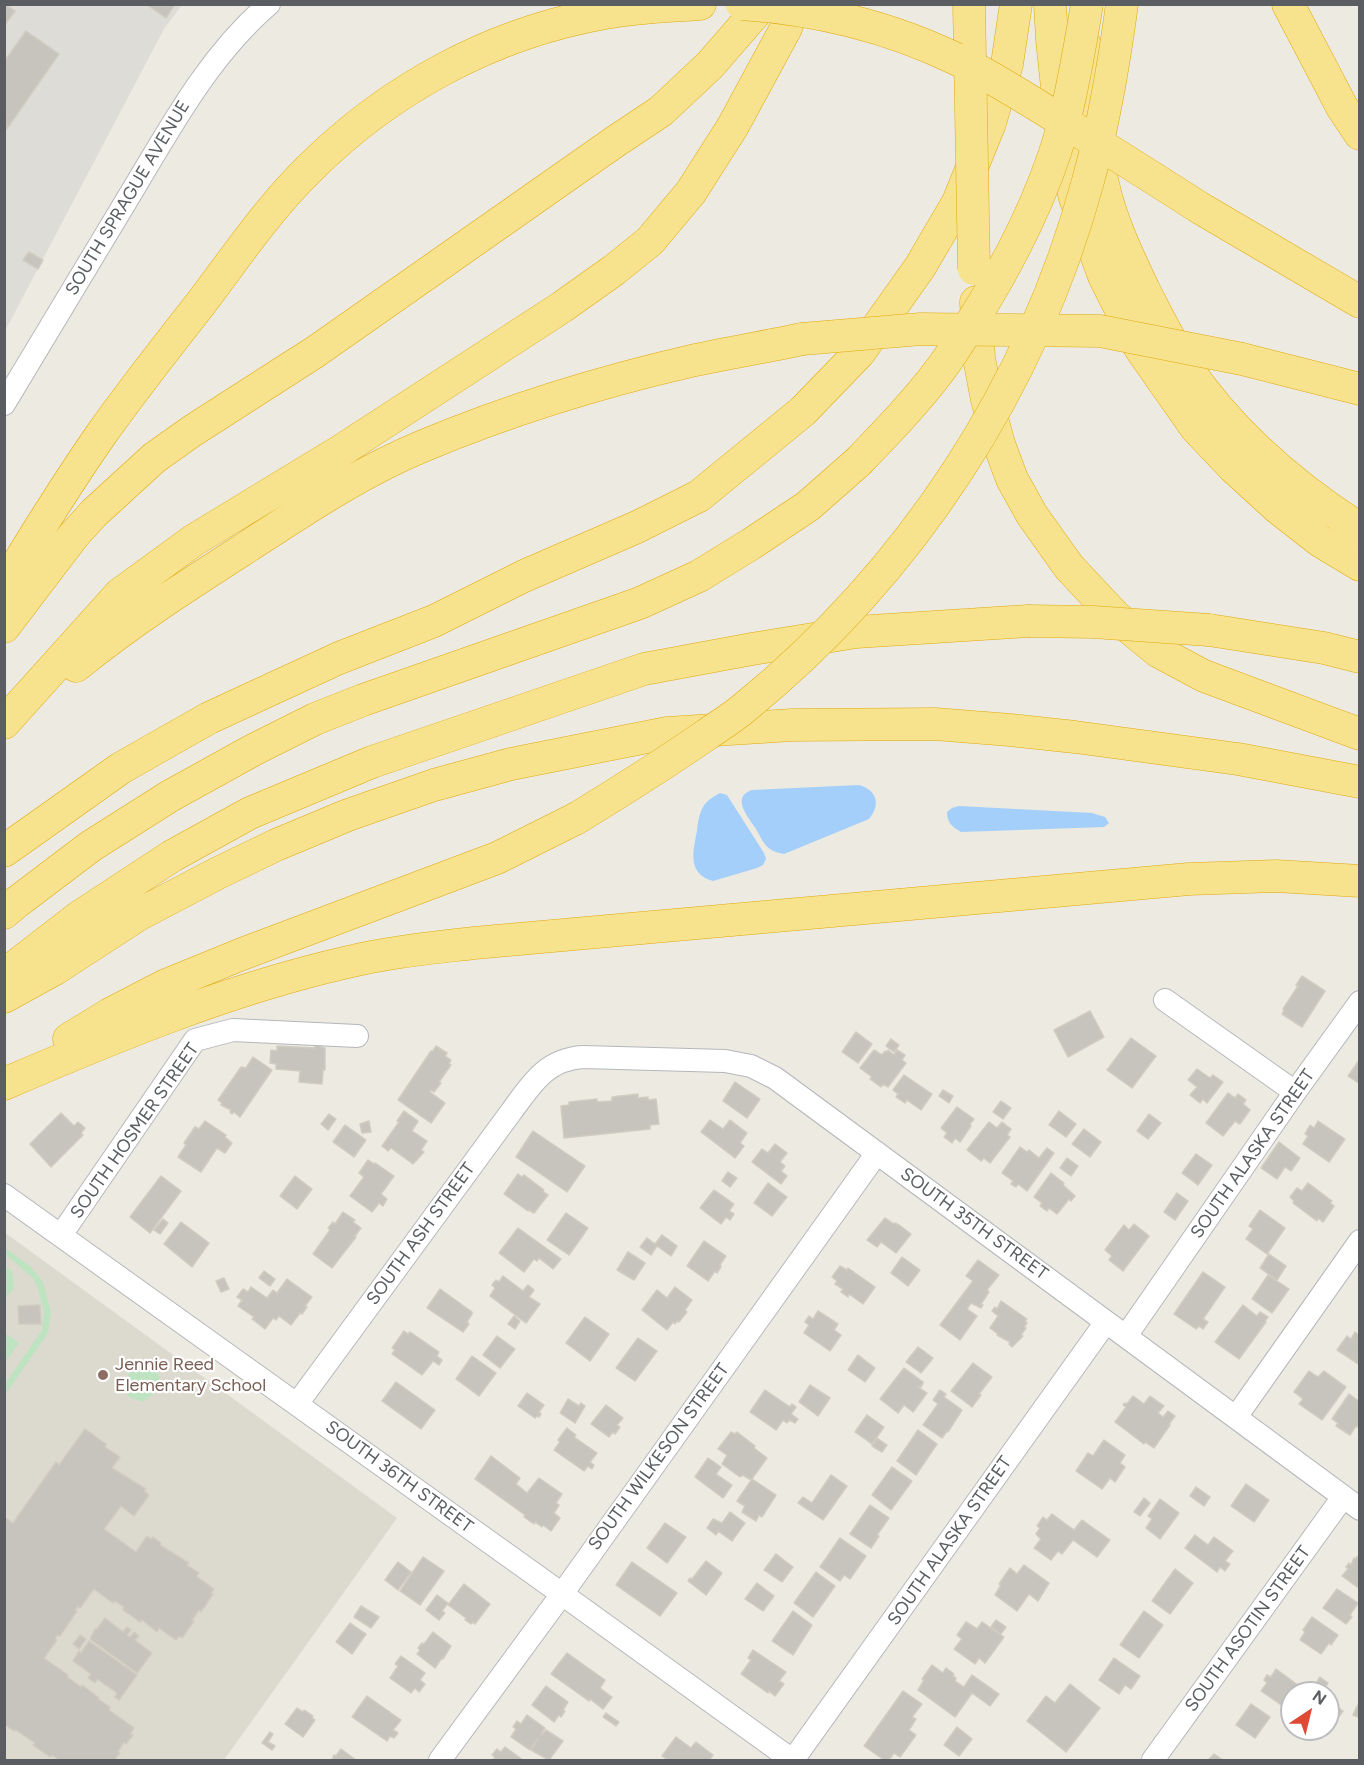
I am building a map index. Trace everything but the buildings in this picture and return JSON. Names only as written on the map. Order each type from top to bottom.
[{"type":"highway","points":[[4,586],[99,436],[130,394],[281,199],[308,170],[354,129],[397,96],[432,75],[476,52],[518,35],[562,22],[606,13],[700,4]]},
{"type":"highway","points":[[742,4],[782,8],[849,20],[906,38],[954,57],[1006,86],[1200,208],[1359,302]]},
{"type":"highway","points":[[4,627],[74,535],[94,513],[154,458],[307,357],[661,111],[710,65],[764,4]]},
{"type":"highway","points":[[4,723],[120,594],[194,540],[342,450],[562,307],[650,241],[691,192],[733,126],[786,28],[795,4]]},
{"type":"highway","points":[[4,850],[121,768],[209,718],[339,658],[434,621],[524,576],[647,522],[699,496],[766,442],[803,411],[859,353],[920,267],[958,202],[990,123],[1006,64],[1016,4]]},
{"type":"highway","points":[[1050,4],[1064,153],[1075,198],[1104,276],[1140,348],[1196,428],[1233,467],[1320,541],[1359,565]]},
{"type":"highway","points":[[4,913],[92,846],[170,796],[255,749],[315,719],[363,700],[640,603],[699,576],[808,506],[858,462],[901,418],[941,368],[990,292],[1021,234],[1046,177],[1062,131],[1075,74],[1085,4]]},
{"type":"highway","points":[[1085,4],[1086,62],[1092,121],[1103,185],[1118,232],[1162,326],[1185,365],[1235,428],[1295,482],[1359,529]]},
{"type":"highway","points":[[4,1079],[110,1014],[166,985],[497,858],[577,818],[706,735],[742,709],[796,663],[877,580],[946,490],[982,432],[1019,364],[1050,294],[1089,180],[1114,65],[1122,4]]},
{"type":"highway","points":[[1288,4],[1342,107],[1359,134]]},
{"type":"highway","points":[[969,5],[974,268],[979,358],[987,400],[999,444],[1012,479],[1032,515],[1069,567],[1115,616],[1159,651],[1204,676],[1359,734]]},
{"type":"highway","points":[[4,723],[110,638],[336,489],[422,447],[497,417],[594,386],[690,362],[802,339],[921,329],[1100,331],[1242,359],[1359,389]]},
{"type":"highway","points":[[4,975],[79,917],[172,856],[250,813],[372,762],[644,669],[856,632],[1028,621],[1093,622],[1209,630],[1324,648],[1359,657]]},
{"type":"highway","points":[[4,997],[55,969],[138,915],[276,845],[348,815],[434,785],[511,764],[667,734],[792,725],[935,724],[1075,737],[1215,756],[1359,782]]},
{"type":"highway","points":[[4,1084],[112,1038],[229,995],[350,961],[410,951],[1189,879],[1276,876],[1359,880]]},
{"type":"street","name":"SOUTH SPRAGUE AVENUE","points":[[4,404],[194,89],[226,47],[269,4]]},
{"type":"street","points":[[1165,1000],[1295,1092]]},
{"type":"street","name":"SOUTH ALASKA STREET","points":[[1126,1336],[1359,1002]]},
{"type":"street","name":"SOUTH HOSMER STREET","points":[[61,1235],[195,1040],[233,1030],[357,1036]]},
{"type":"street","name":"SOUTH 35TH STREET","points":[[549,1068],[561,1061],[583,1057],[725,1061],[744,1064],[776,1078],[1351,1503]]},
{"type":"street","name":"SOUTH ASH STREET","points":[[297,1404],[511,1112],[535,1081],[549,1068]]},
{"type":"street","name":"SOUTH WILKESON STREET","points":[[440,1761],[877,1153]]},
{"type":"street","name":"SOUTH 36TH STREET","points":[[4,1195],[792,1761]]},
{"type":"street","points":[[1236,1417],[1359,1241]]},
{"type":"street","name":"SOUTH ALASKA STREET","points":[[792,1761],[1106,1322]]},
{"type":"street","name":"SOUTH ASOTIN STREET","points":[[1153,1761],[1351,1503]]},
{"type":"shaded area","points":[[5,5],[182,5],[164,29],[5,331]]},
{"type":"shaded area","name":"Jennie Reed Elementary School","points":[[4,1232],[397,1518],[224,1760],[5,1760]]},
{"type":"green space","points":[[5,1248],[31,1267],[43,1282],[51,1312],[48,1333],[5,1395],[5,1384],[42,1330],[44,1312],[33,1278],[5,1254]]},
{"type":"green space","points":[[4,1265],[12,1271],[14,1287],[7,1297],[5,1297]]},
{"type":"green space","points":[[5,1333],[19,1343],[5,1362]]},
{"type":"green space","points":[[142,1365],[155,1368],[160,1378],[154,1393],[143,1402],[129,1397],[124,1386],[129,1373]]},
{"type":"water","points":[[859,785],[870,790],[875,799],[875,808],[869,819],[784,854],[773,851],[766,845],[746,814],[742,803],[742,798],[752,790]]},
{"type":"water","points":[[720,793],[727,795],[766,859],[763,865],[757,868],[713,881],[699,873],[695,867],[693,854],[701,810],[708,801]]},
{"type":"water","points":[[959,806],[1092,813],[1105,817],[1109,823],[1104,827],[961,832],[951,824],[947,816],[947,812]]},
{"type":"place","name":"Jennie Reed Elementary School","points":[[103,1375]]}]
